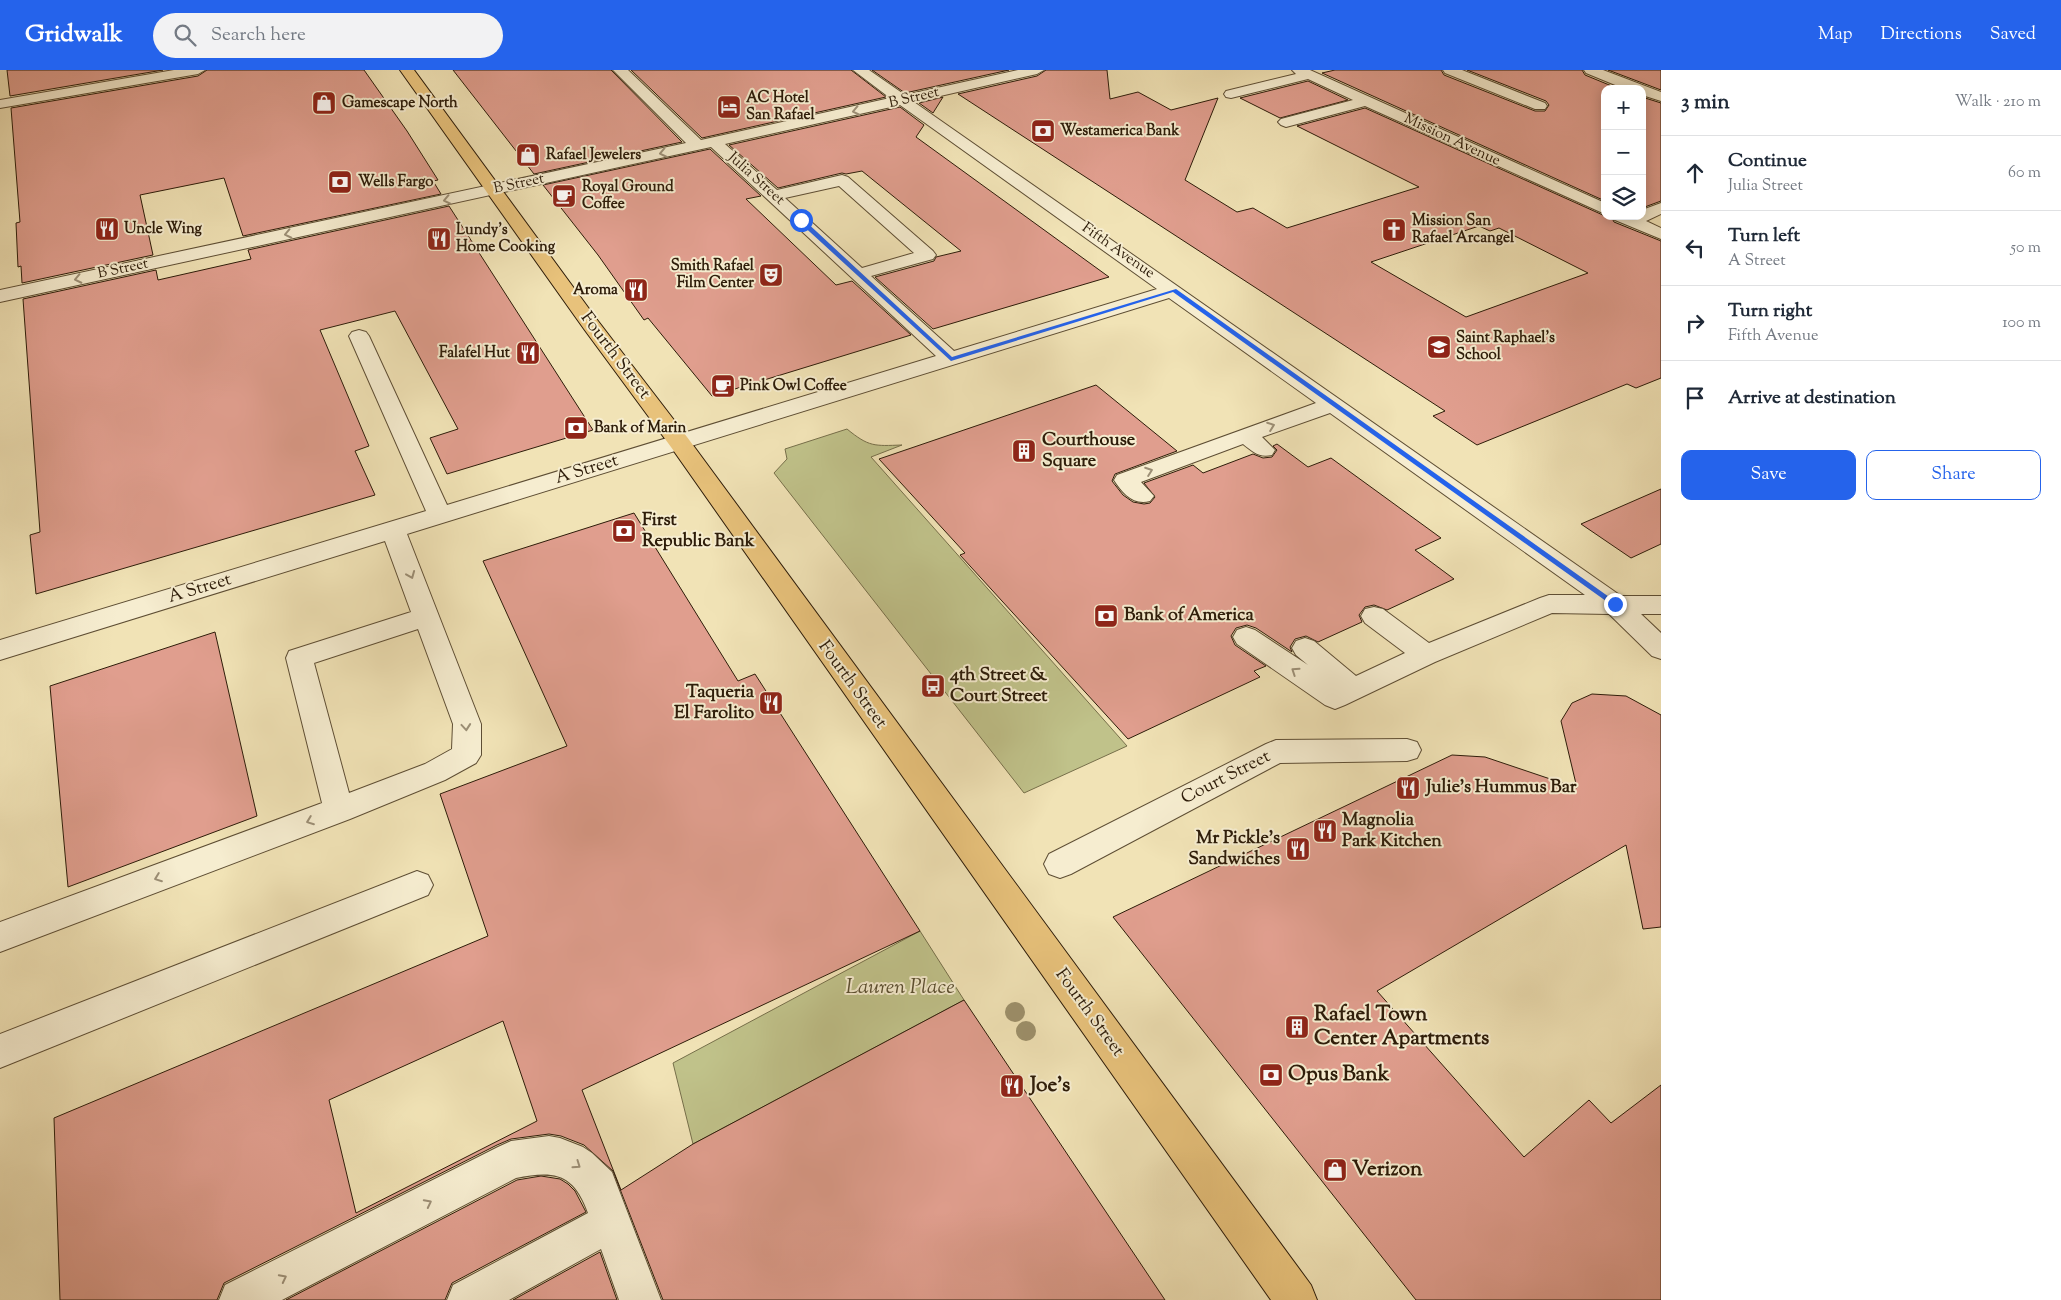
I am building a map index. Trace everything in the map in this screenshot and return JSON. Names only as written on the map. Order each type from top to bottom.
[{"type":"main road","name":"Fourth Street","points":[[407,70],[597,333],[679,442],[1296,1300]]},
{"type":"street","points":[[0,104],[198,70]]},
{"type":"street","name":"Julia Street","points":[[620,70],[706,144],[774,196],[951,359]]},
{"type":"street","name":"Fifth Avenue","points":[[860,70],[1174,290],[1615,604],[1661,649]]},
{"type":"street","name":"B Street","points":[[0,296],[706,144],[1037,70]]},
{"type":"street","points":[[1450,70],[1540,106]]},
{"type":"street","points":[[1590,70],[1628,85]]},
{"type":"street","points":[[1603,70],[1617,81]]},
{"type":"street","points":[[1231,94],[1304,72]]},
{"type":"street","name":"Mission Avenue","points":[[1304,72],[1601,207]]},
{"type":"street","points":[[1646,91],[1661,97]]},
{"type":"street","points":[[1286,122],[1366,101]]},
{"type":"street","points":[[774,196],[842,180],[927,254],[859,274]]},
{"type":"street","points":[[1646,213],[1661,208]]},
{"type":"street","points":[[1629,220],[1661,234]]},
{"type":"street","name":"A Street","points":[[0,650],[1174,290]]},
{"type":"street","points":[[358,336],[440,515]]},
{"type":"street","points":[[1142,496],[1125,480],[1334,404]]},
{"type":"street","points":[[1246,435],[1264,450]]},
{"type":"street","points":[[0,937],[339,810],[435,772],[466,755],[467,724],[393,530]]},
{"type":"street","points":[[1345,694],[1426,655],[1549,604],[1661,605]]},
{"type":"street","points":[[339,810],[299,658],[427,616]]},
{"type":"street","points":[[1374,616],[1426,655]]},
{"type":"street","points":[[1246,637],[1345,694]]},
{"type":"street","points":[[1305,648],[1345,694]]},
{"type":"street","name":"Court Street","points":[[1060,864],[1276,752],[1407,750]]},
{"type":"street","points":[[0,1051],[417,885]]},
{"type":"street","points":[[240,1300],[511,1160],[532,1155],[552,1154],[569,1159],[586,1171],[598,1186],[640,1300]]},
{"type":"street","points":[[468,1300],[612,1222]]},
{"type":"green space","points":[[847,429],[872,444],[902,445],[871,457],[1127,746],[1024,793],[774,473],[787,459],[785,449]]},
{"type":"green space","name":"Lauren Place","points":[[920,931],[964,1000],[693,1144],[673,1063]]},
{"type":"building","points":[[7,70],[163,70],[10,96]]},
{"type":"building","points":[[207,70],[364,70],[407,131],[438,180],[433,181],[441,194],[243,236],[224,178],[140,195],[153,255],[22,283],[21,266],[18,267],[16,223],[20,222],[11,108],[198,76]]},
{"type":"building","points":[[453,70],[611,70],[682,142],[534,174]]},
{"type":"building","points":[[631,70],[851,70],[886,97],[702,138]]},
{"type":"building","points":[[872,70],[1009,70],[905,93]]},
{"type":"building","points":[[1046,70],[1107,70],[1110,99],[1138,92],[1171,110],[1218,98],[1185,180],[1237,212],[1253,208],[1287,228],[1419,187],[1297,126],[1365,108],[1601,214],[1601,220],[1613,220],[1661,241],[1661,378],[1636,388],[1627,384],[1477,445],[1433,416],[1445,411],[958,94],[1037,76]],"holes":[[[1479,226],[1490,231],[1499,228],[1588,273],[1466,317],[1371,262]]]},
{"type":"building","points":[[1335,70],[1441,70],[1444,75],[1535,111],[1545,111],[1549,105],[1546,101],[1467,70],[1582,70],[1585,75],[1609,85],[1601,85],[1601,199],[1322,73]]},
{"type":"building","points":[[1608,70],[1661,70],[1661,90]]},
{"type":"building","points":[[1308,81],[1348,100],[1280,118],[1240,98]]},
{"type":"building","points":[[943,97],[933,113],[919,103]]},
{"type":"building","points":[[1646,98],[1661,103],[1661,201],[1646,207]]},
{"type":"building","points":[[900,107],[924,125],[916,137],[1109,277],[933,329],[875,277],[934,261],[936,257],[961,251],[862,171],[842,173],[778,188],[729,145]]},
{"type":"building","points":[[710,149],[761,196],[746,199],[836,285],[852,281],[911,335],[712,396],[648,318],[644,320],[598,255],[543,185]]},
{"type":"building","points":[[449,206],[593,430],[447,474],[430,438],[458,429],[395,311],[320,330],[369,446],[355,451],[375,495],[36,594],[30,535],[40,532],[23,299],[156,270],[158,280],[251,259],[248,250]]},
{"type":"building","points":[[1096,385],[1177,451],[1115,474],[1112,481],[1123,495],[1133,502],[1150,503],[1155,497],[1144,483],[1193,465],[1203,473],[1253,454],[1263,458],[1272,457],[1277,450],[1273,446],[1277,444],[1308,467],[1331,458],[1441,538],[1415,550],[1454,579],[1387,610],[1374,605],[1365,607],[1359,615],[1362,622],[1318,642],[1306,636],[1295,639],[1290,647],[1292,652],[1256,628],[1247,625],[1236,628],[1231,636],[1235,645],[1266,666],[1254,671],[1260,677],[1128,739],[960,555],[965,553],[879,459]]},
{"type":"building","points":[[1661,489],[1661,544],[1631,558],[1581,524]]},
{"type":"building","points":[[634,513],[738,681],[755,674],[920,931],[582,1090],[621,1190],[693,1144],[964,1000],[1165,1300],[663,1300],[613,1171],[584,1145],[561,1136],[549,1134],[511,1139],[497,1145],[224,1283],[217,1300],[60,1300],[54,1118],[488,936],[440,794],[567,746],[483,561]],"holes":[[[503,1021],[537,1121],[356,1213],[329,1100]]]},
{"type":"building","points":[[215,632],[257,816],[68,887],[50,686]]},
{"type":"building","name":"Rafael Town Center Apartments","points":[[1592,694],[1626,696],[1661,715],[1661,927],[1643,929],[1626,845],[1377,991],[1524,1157],[1589,1100],[1611,1123],[1661,1085],[1661,1300],[1416,1300],[1113,917],[1452,755],[1485,757],[1577,788],[1561,721],[1572,703]]},
{"type":"building","points":[[541,1176],[560,1179],[568,1184],[575,1191],[586,1212],[452,1283],[445,1300],[286,1300],[517,1180]]},
{"type":"building","points":[[600,1252],[617,1300],[513,1300]]},
{"type":"place","name":"Gamescape North","points":[[324,103]]},
{"type":"place","name":"AC Hotel San Rafael","points":[[729,107]]},
{"type":"place","name":"Westamerica Bank","points":[[1043,131]]},
{"type":"place","name":"Rafael Jewelers","points":[[528,155]]},
{"type":"place","name":"Wells Fargo","points":[[340,182]]},
{"type":"place","name":"Royal Ground Coffee","points":[[564,196]]},
{"type":"place","name":"Uncle Wing","points":[[107,229]]},
{"type":"place","name":"Mission San Rafael Arcangel","points":[[1394,230]]},
{"type":"place","name":"Lundy's Home Cooking","points":[[439,239]]},
{"type":"place","name":"Smith Rafael Film Center","points":[[771,275]]},
{"type":"place","name":"Aroma","points":[[636,290]]},
{"type":"place","name":"Saint Raphael's School","points":[[1439,347]]},
{"type":"place","name":"Falafel Hut","points":[[528,353]]},
{"type":"place","name":"Pink Owl Coffee","points":[[723,386]]},
{"type":"place","name":"Bank of Marin","points":[[576,428]]},
{"type":"place","name":"Courthouse Square","points":[[1024,451]]},
{"type":"place","name":"First Republic Bank","points":[[624,531]]},
{"type":"place","name":"Bank of America","points":[[1106,616]]},
{"type":"place","name":"4th Street & Court Street","points":[[933,686]]},
{"type":"place","name":"Taqueria El Farolito","points":[[771,703]]},
{"type":"place","name":"Julie's Hummus Bar","points":[[1408,788]]},
{"type":"place","name":"Magnolia Park Kitchen","points":[[1325,831]]},
{"type":"place","name":"Mr Pickle's Sandwiches","points":[[1298,849]]},
{"type":"place","name":"Rafael Town Center Apartments","points":[[1297,1027]]},
{"type":"place","name":"Opus Bank","points":[[1271,1075]]},
{"type":"place","name":"Joe's","points":[[1012,1086]]},
{"type":"place","name":"Verizon","points":[[1335,1170]]},
{"type":"route","points":[[801,220],[951,359],[1174,290],[1615,604]]}]
